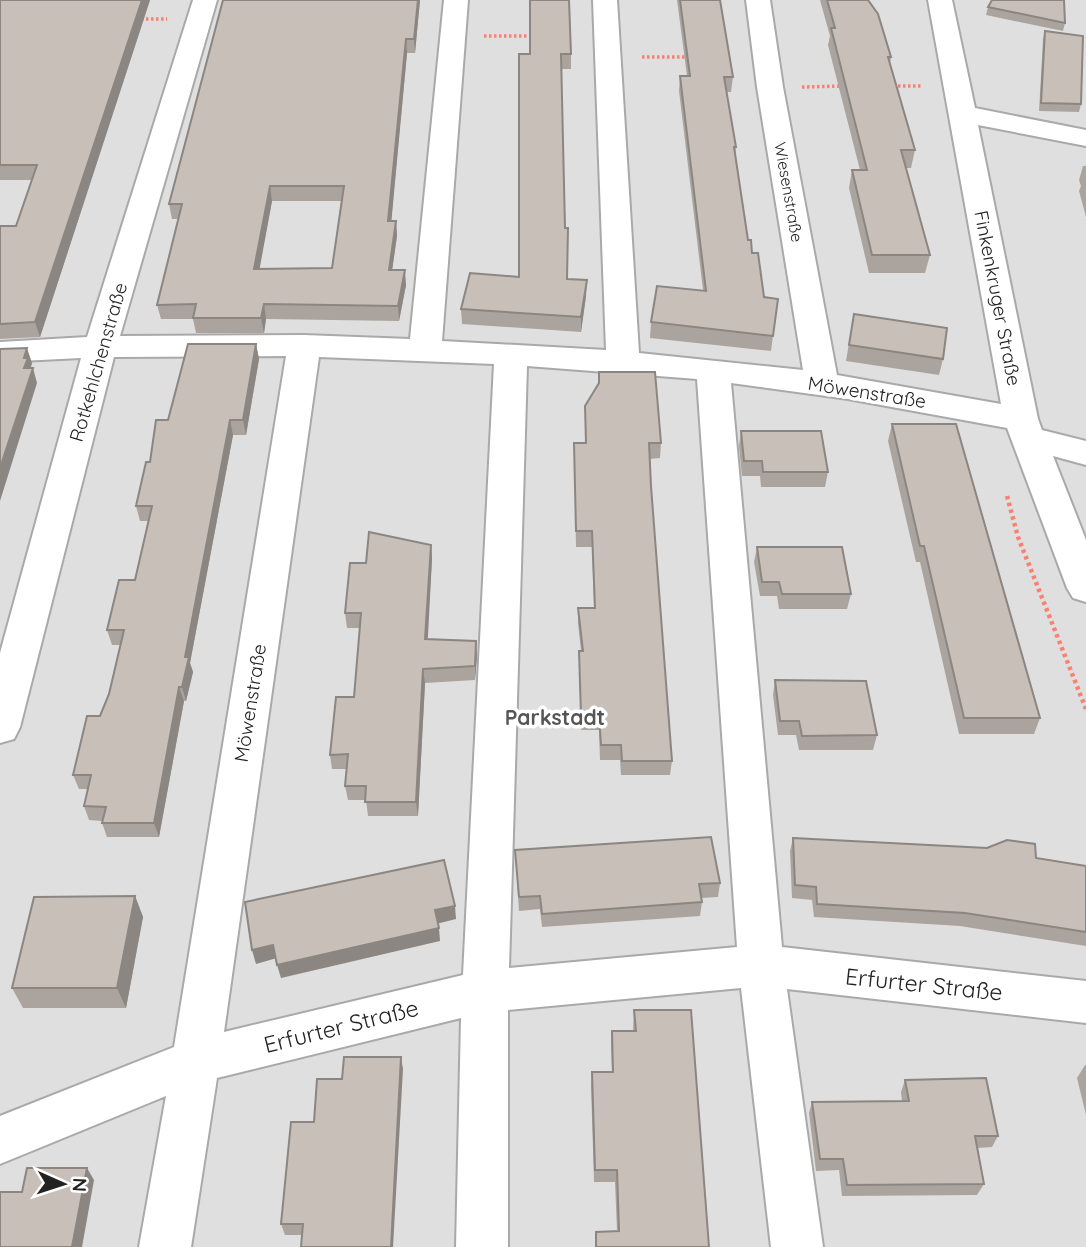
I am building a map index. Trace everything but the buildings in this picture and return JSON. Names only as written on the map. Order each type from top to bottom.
[{"type":"street","points":[[425,349],[456,0]]},
{"type":"street","points":[[605,0],[623,361]]},
{"type":"street","name":"Wiesenstraße","points":[[758,0],[770,87],[822,384]]},
{"type":"street","name":"Finkenkruger Straße","points":[[940,0],[962,100],[1024,428],[1086,588]]},
{"type":"street","name":"Rotkehlchenstraße","points":[[0,727],[101,345],[203,10]]},
{"type":"street","points":[[962,100],[1086,138]]},
{"type":"street","name":"Möwenstraße","points":[[0,352],[101,345],[304,345],[623,361],[822,384],[1024,428],[1086,453]]},
{"type":"street","name":"Möwenstraße","points":[[196,1061],[304,345]]},
{"type":"street","points":[[482,1247],[485,991],[510,355]]},
{"type":"street","points":[[713,370],[761,965],[797,1247]]},
{"type":"street","name":"Erfurter Straße","points":[[0,1140],[196,1061],[485,991],[761,965],[1086,1002]]},
{"type":"street","points":[[166,1247],[196,1061]]},
{"type":"path","points":[[133,19],[203,10]]},
{"type":"path","points":[[451,37],[535,36]]},
{"type":"path","points":[[606,57],[700,57]]},
{"type":"path","points":[[770,87],[851,86]]},
{"type":"path","points":[[892,86],[962,100]]},
{"type":"shaded area","name":"Parkstadt","points":[[0,0],[1086,0],[1086,1247],[0,1247]]},
{"type":"district","name":"Parkstadt","points":[[555,717]]}]
